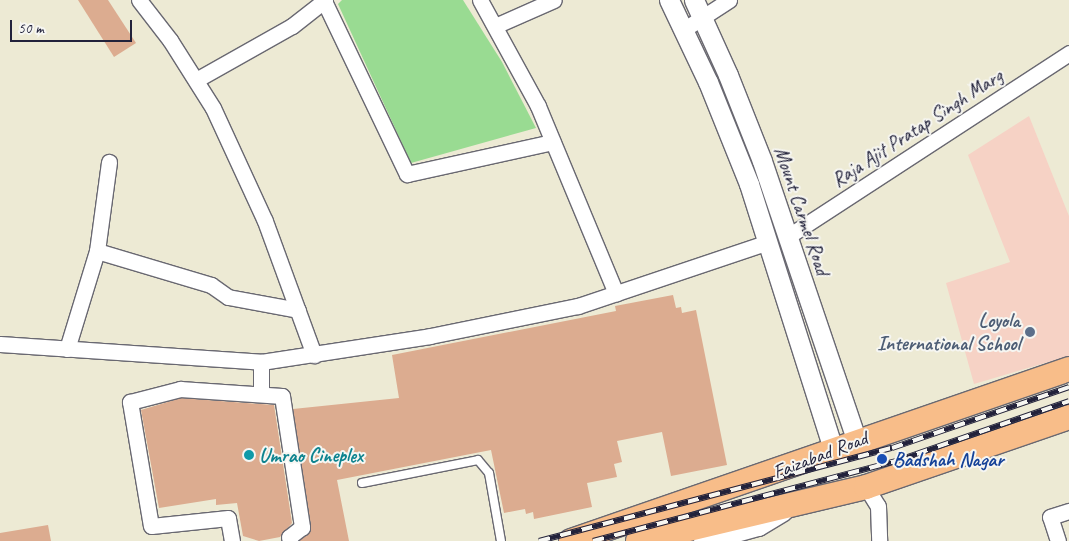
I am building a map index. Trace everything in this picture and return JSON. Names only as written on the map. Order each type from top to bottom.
[{"type":"main road","name":"Faizabad Road","points":[[571,541],[756,479],[857,440],[1069,369]]},
{"type":"main road","name":"Faizabad Road","points":[[791,506],[866,487],[1069,417]]},
{"type":"main road","points":[[638,541],[791,506]]},
{"type":"street","points":[[139,0],[170,40],[213,108],[265,221],[314,355]]},
{"type":"street","points":[[196,80],[292,26],[324,0],[407,174],[553,142]]},
{"type":"street","points":[[480,0],[538,106],[616,293]]},
{"type":"street","points":[[495,26],[554,0]]},
{"type":"street","points":[[669,0],[745,175],[833,449]]},
{"type":"street","name":"Mount Carmel Road","points":[[694,0],[703,17],[758,152],[857,440]]},
{"type":"street","points":[[683,30],[729,0]]},
{"type":"street","name":"Raja Ajit Pratap Singh Marg","points":[[787,237],[1069,52]]},
{"type":"street","points":[[67,349],[97,251],[110,162]]},
{"type":"street","points":[[0,344],[261,362],[314,355],[449,333],[578,306],[768,242]]},
{"type":"street","points":[[97,251],[211,285],[228,296],[298,310]]},
{"type":"street","points":[[261,362],[261,394]]},
{"type":"street","points":[[232,541],[228,518],[151,526],[130,402],[180,389],[282,396],[302,527],[289,537],[290,541]]},
{"type":"street","points":[[866,487],[878,506],[879,541]]},
{"type":"street","name":"Faizabad Road","points":[[703,541],[758,526],[791,506]]},
{"type":"street","points":[[1058,541],[1050,517],[1069,511]]},
{"type":"lane","points":[[362,483],[478,460],[489,473],[501,541]]},
{"type":"shaded area","points":[[1029,116],[1069,216],[1069,356],[974,384],[946,283],[1010,262],[968,155]]},
{"type":"green space","points":[[342,0],[463,0],[502,62],[536,128],[411,163],[338,4]]},
{"type":"building","points":[[78,0],[108,0],[136,43],[114,57]]},
{"type":"building","points":[[673,295],[676,308],[681,307],[682,313],[696,310],[727,465],[671,476],[662,432],[617,441],[622,462],[614,464],[617,477],[587,483],[592,507],[534,519],[533,512],[526,514],[525,509],[504,513],[491,450],[337,480],[349,541],[299,541],[308,534],[311,526],[293,409],[399,398],[392,355],[616,311],[615,306]]},
{"type":"building","points":[[181,398],[274,405],[292,523],[280,537],[259,541],[243,536],[237,503],[216,505],[216,499],[159,508],[141,410]]},
{"type":"building","points":[[48,525],[51,541],[0,541],[0,533]]},
{"type":"railway","points":[[539,541],[892,448],[1069,387]]},
{"type":"railway","points":[[593,541],[896,461],[1069,401]]},
{"type":"place","name":"Loyola International School","points":[[1030,332]]},
{"type":"place","name":"Umrao Cineplex","points":[[249,455]]},
{"type":"place","name":"Badshah Nagar","points":[[882,459]]}]
